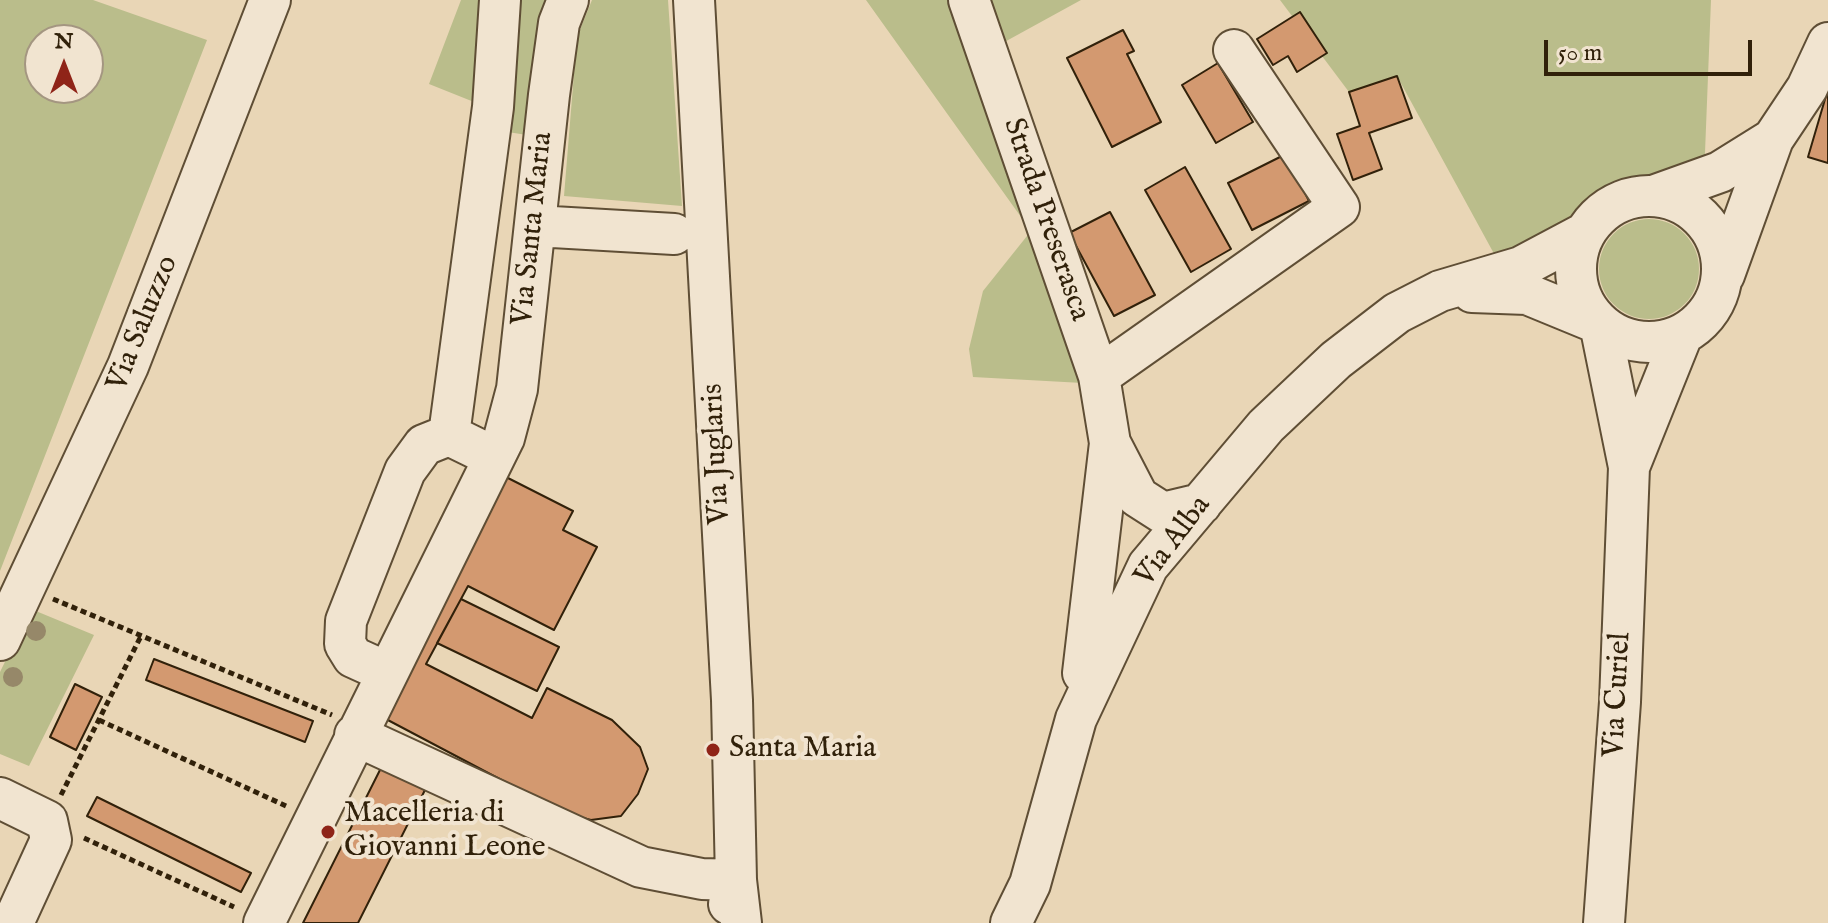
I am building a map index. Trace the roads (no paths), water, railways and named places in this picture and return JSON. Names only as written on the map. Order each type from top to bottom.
[{"type":"street","name":"Via Saluzzo","points":[[0,640],[128,366],[270,0]]},
{"type":"street","name":"Via Santa Maria","points":[[449,435],[493,107],[500,0]]},
{"type":"street","name":"Via Santa Maria","points":[[264,922],[504,438],[517,389],[559,23],[568,0]]},
{"type":"street","name":"Strada Preserasca","points":[[969,0],[1099,376],[1110,443],[1091,626],[1076,719]]},
{"type":"street","name":"Via Juglaris","points":[[691,9],[732,700],[736,880],[741,923]]},
{"type":"street","points":[[1773,139],[1720,172],[1653,196],[1626,199],[1602,213],[1585,233],[1576,257],[1576,281],[1585,305],[1600,324],[1625,339],[1654,343],[1682,335],[1708,313],[1773,139],[1807,88],[1828,43]]},
{"type":"street","points":[[1099,376],[1339,207],[1234,50]]},
{"type":"street","points":[[1653,196],[1678,201],[1699,215],[1714,234],[1722,258],[1722,282]]},
{"type":"street","points":[[481,205],[536,219],[674,234]]},
{"type":"street","name":"Via Alba","points":[[1011,923],[1030,884],[1076,719],[1148,566],[1266,426],[1336,360],[1397,313],[1440,291],[1521,267],[1585,233]]},
{"type":"street","name":"Via Alba","points":[[1440,291],[1527,294],[1600,324]]},
{"type":"street","name":"Via Curiel","points":[[1600,324],[1629,467],[1620,702],[1604,923]]},
{"type":"street","name":"Via Curiel","points":[[1629,467],[1682,335]]},
{"type":"street","points":[[386,672],[353,657],[345,644],[346,621],[405,471],[424,445],[449,435],[494,457]]},
{"type":"street","name":"Strada Preserasca","points":[[1110,443],[1138,497],[1163,513],[1201,504]]},
{"type":"street","points":[[1100,533],[1106,554],[1123,566],[1148,566]]},
{"type":"street","points":[[357,730],[641,867],[702,879],[736,880]]},
{"type":"street","points":[[0,798],[47,821],[51,840],[13,923]]},
{"type":"street","name":"Via Juglaris","points":[[725,923],[736,880]]},
{"type":"place","name":"Santa Maria","points":[[713,750]]},
{"type":"place","name":"Macelleria di Giovanni Leone","points":[[328,832]]}]
